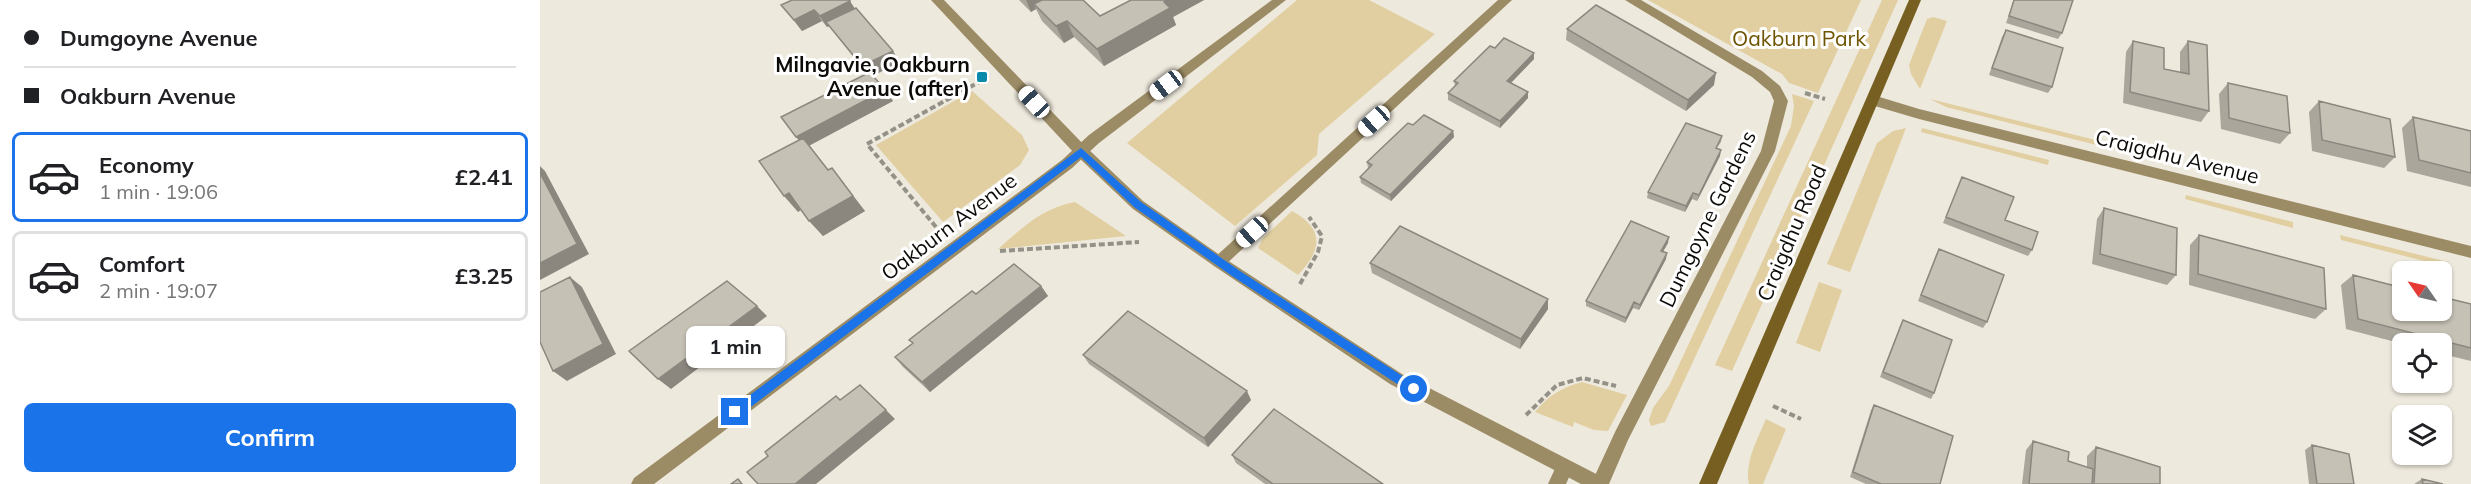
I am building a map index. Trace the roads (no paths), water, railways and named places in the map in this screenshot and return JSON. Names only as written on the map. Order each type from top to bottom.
[{"type":"main road","name":"Craigdhu Road","points":[[1708,484],[1915,0]]},
{"type":"street","points":[[937,0],[1081,152],[1138,205],[1219,262],[1396,379],[1561,476],[1599,484]]},
{"type":"street","name":"Oakburn Avenue","points":[[640,484],[950,252],[1081,152],[1094,139],[1280,0]]},
{"type":"street","points":[[1219,262],[1506,0]]},
{"type":"street","name":"Dumgoyne Gardens","points":[[1599,484],[1768,152],[1781,101],[1775,89],[1758,74],[1631,0]]},
{"type":"street","name":"Craigdhu Avenue","points":[[1873,100],[1919,114],[2471,252]]},
{"type":"place","name":"Milngavie, Oakburn Avenue (after)","points":[[982,77]]},
{"type":"park label","name":"Oakburn Park","points":[[1799,39]]}]
